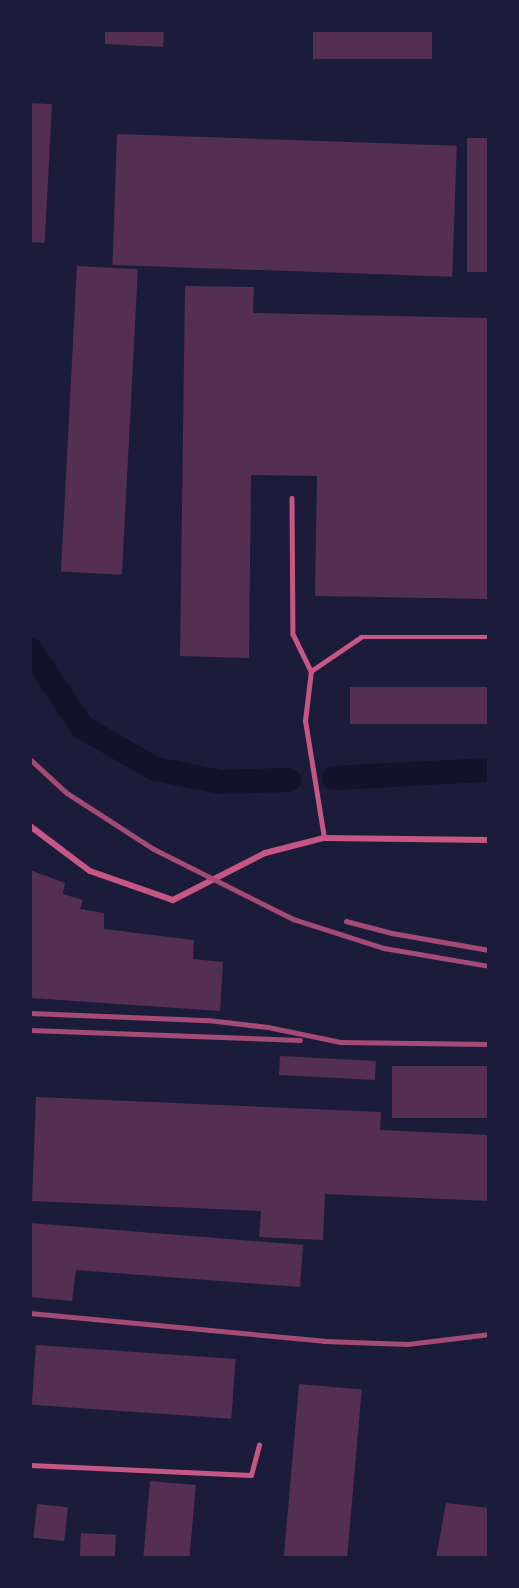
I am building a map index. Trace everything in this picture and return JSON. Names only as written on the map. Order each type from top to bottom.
[{"type":"street","points":[[30,826],[90,871],[173,900],[265,853],[324,838],[489,840]]},
{"type":"lane","points":[[292,498],[293,634],[311,671],[305,721],[324,838]]},
{"type":"lane","points":[[311,671],[361,637],[489,638]]},
{"type":"lane","points":[[30,1465],[250,1475],[259,1445]]},
{"type":"building","points":[[105,30],[164,30],[163,47],[105,44]]},
{"type":"building","points":[[313,30],[432,30],[432,59],[313,59]]},
{"type":"building","points":[[30,103],[52,104],[45,243],[30,242]]},
{"type":"building","points":[[117,134],[457,146],[452,277],[112,265]]},
{"type":"building","points":[[467,138],[489,138],[489,272],[467,272]]},
{"type":"building","points":[[77,266],[138,269],[122,575],[61,572]]},
{"type":"building","points":[[185,286],[254,287],[253,313],[489,318],[489,599],[315,596],[317,476],[251,475],[249,658],[180,656]]},
{"type":"building","points":[[350,687],[489,687],[489,724],[350,724]]},
{"type":"building","points":[[30,870],[65,883],[63,894],[83,900],[80,909],[104,913],[104,929],[194,940],[193,959],[223,962],[220,1011],[30,998]]},
{"type":"building","points":[[280,1056],[376,1061],[375,1080],[279,1075]]},
{"type":"building","points":[[392,1066],[489,1066],[489,1118],[392,1118]]},
{"type":"building","points":[[36,1097],[381,1112],[380,1130],[489,1135],[489,1201],[325,1194],[323,1240],[259,1237],[261,1211],[32,1201]]},
{"type":"building","points":[[30,1223],[303,1245],[300,1287],[76,1270],[72,1301],[30,1297]]},
{"type":"building","points":[[36,1345],[236,1359],[231,1419],[32,1405]]},
{"type":"building","points":[[299,1384],[362,1389],[347,1558],[284,1558]]},
{"type":"building","points":[[150,1481],[196,1485],[189,1558],[143,1558]]},
{"type":"building","points":[[446,1503],[489,1508],[489,1558],[436,1558]]},
{"type":"building","points":[[37,1504],[68,1507],[64,1541],[33,1538]]},
{"type":"building","points":[[81,1533],[116,1535],[115,1558],[80,1558]]},
{"type":"waterway","points":[[30,649],[82,727],[155,769],[221,782],[289,780]]},
{"type":"waterway","points":[[334,778],[489,770]]},
{"type":"railway","points":[[30,759],[67,793],[154,849],[293,919],[384,948],[489,966]]},
{"type":"railway","points":[[346,921],[392,933],[489,950]]},
{"type":"railway","points":[[30,1013],[208,1020],[268,1027],[341,1042],[489,1044]]},
{"type":"railway","points":[[30,1030],[300,1040]]},
{"type":"railway","points":[[30,1313],[324,1341],[408,1344],[489,1334]]}]
